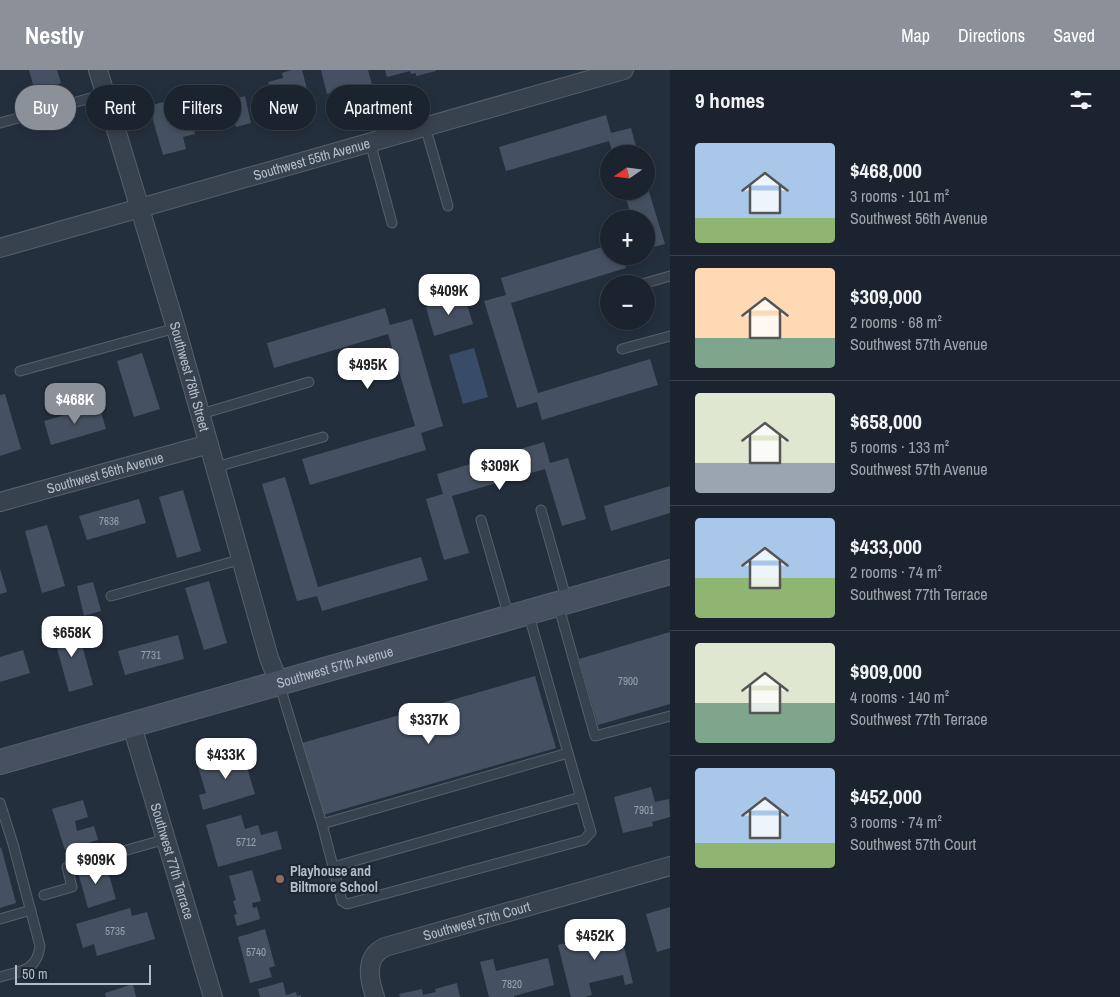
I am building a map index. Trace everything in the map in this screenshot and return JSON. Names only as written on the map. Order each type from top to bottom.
[{"type":"main road","name":"Southwest 57th Avenue","points":[[0,762],[670,572]]},
{"type":"street","name":"Southwest 78th Street","points":[[98,70],[102,85]]},
{"type":"street","name":"Southwest 55th Avenue","points":[[430,125],[624,70]]},
{"type":"street","name":"Southwest 78th Street","points":[[116,130],[201,414],[269,658],[279,683]]},
{"type":"street","name":"Southwest 55th Avenue","points":[[0,248],[411,130]]},
{"type":"street","name":"Southwest 56th Avenue","points":[[0,502],[209,444]]},
{"type":"street","name":"Southwest 77th Terrace","points":[[132,726],[213,997]]},
{"type":"street","name":"Southwest 57th Court","points":[[375,997],[370,982],[370,968],[373,956],[379,950],[392,944],[670,866]]},
{"type":"lane","points":[[0,123],[86,99]]},
{"type":"lane","points":[[426,130],[448,206]]},
{"type":"lane","points":[[370,142],[392,223]]},
{"type":"lane","points":[[655,280],[670,276]]},
{"type":"lane","points":[[20,371],[176,328]]},
{"type":"lane","points":[[622,349],[670,336]]},
{"type":"lane","points":[[201,414],[309,382]]},
{"type":"lane","points":[[216,468],[323,437]]},
{"type":"lane","points":[[541,510],[595,736],[670,716]]},
{"type":"lane","points":[[279,683],[322,824],[342,901],[347,904],[584,840],[591,832],[568,753],[519,615],[481,520]]},
{"type":"lane","points":[[111,596],[242,559]]},
{"type":"lane","points":[[322,824],[568,753]]},
{"type":"lane","points":[[333,867],[581,797]]},
{"type":"lane","points":[[0,803],[40,946],[39,957],[34,964],[23,971],[0,977]]},
{"type":"lane","points":[[44,895],[72,887],[67,867],[166,839]]},
{"type":"lane","points":[[0,919],[31,910]]},
{"type":"water","points":[[474,348],[488,397],[463,404],[449,355]]},
{"type":"building","points":[[29,70],[57,70],[61,83],[54,85],[33,85]]},
{"type":"building","points":[[291,70],[302,70],[306,85],[269,85],[268,82],[283,78],[282,73]]},
{"type":"building","points":[[321,70],[368,70],[372,85],[326,85],[326,90]]},
{"type":"building","points":[[385,70],[436,71],[416,76],[416,73],[411,74],[410,71],[387,77]]},
{"type":"building","points":[[245,96],[251,123],[241,126],[241,97]]},
{"type":"building","points":[[164,102],[164,130],[194,130],[195,134],[183,137],[186,149],[163,155],[154,124],[154,105]]},
{"type":"building","points":[[606,115],[611,133],[631,128],[636,145],[610,145],[609,141],[506,171],[499,147]]},
{"type":"building","points":[[627,200],[652,200],[655,210],[629,210]]},
{"type":"building","points":[[655,211],[665,244],[655,247]]},
{"type":"building","points":[[600,248],[600,265],[625,265],[626,268],[511,303],[538,393],[650,359],[658,385],[542,420],[537,402],[517,408],[484,301],[506,295],[501,278]]},
{"type":"building","points":[[464,295],[473,324],[434,336],[426,307]]},
{"type":"building","points":[[385,308],[390,325],[412,319],[443,426],[421,433],[426,450],[310,485],[302,459],[415,426],[388,334],[274,368],[267,343]]},
{"type":"building","points":[[142,353],[160,409],[134,417],[117,361]]},
{"type":"building","points":[[5,394],[21,449],[0,456],[0,395]]},
{"type":"building","points":[[99,405],[106,429],[51,445],[44,421]]},
{"type":"building","points":[[544,442],[550,463],[568,458],[586,519],[562,526],[545,469],[452,496],[469,553],[444,560],[426,499],[443,494],[437,474]]},
{"type":"building","points":[[285,477],[318,587],[421,557],[428,580],[322,611],[317,596],[297,601],[262,484]]},
{"type":"building","points":[[670,486],[670,513],[611,531],[604,506]]},
{"type":"building","points":[[183,490],[201,551],[177,558],[159,497]]},
{"type":"building","points":[[139,499],[146,523],[87,540],[79,516]]},
{"type":"building","points":[[47,525],[65,586],[42,593],[25,531]]},
{"type":"building","points":[[0,569],[7,592],[0,594]]},
{"type":"building","points":[[209,581],[227,643],[204,650],[185,588]]},
{"type":"building","points":[[93,582],[101,611],[84,616],[77,586]]},
{"type":"building","points":[[76,623],[93,685],[69,692],[52,630]]},
{"type":"building","points":[[670,632],[670,704],[598,725],[579,659]]},
{"type":"building","points":[[178,635],[184,659],[125,675],[118,651]]},
{"type":"building","points":[[23,650],[30,673],[0,682],[0,657]]},
{"type":"building","points":[[535,676],[556,748],[323,815],[302,743]]},
{"type":"building","points":[[246,749],[250,760],[245,761],[255,794],[203,810],[199,795],[206,793],[198,767]]},
{"type":"building","points":[[651,787],[655,802],[669,799],[670,817],[652,822],[653,826],[623,833],[614,797]]},
{"type":"building","points":[[83,800],[88,817],[75,821],[77,831],[94,826],[98,840],[65,850],[52,809]]},
{"type":"building","points":[[241,815],[245,829],[258,825],[261,835],[277,831],[282,849],[218,867],[206,825]]},
{"type":"building","points":[[0,848],[16,903],[0,908]]},
{"type":"building","points":[[99,862],[100,866],[106,865],[116,899],[88,908],[77,869]]},
{"type":"building","points":[[252,870],[261,901],[252,903],[253,908],[257,907],[260,919],[237,926],[234,915],[237,914],[233,901],[236,900],[229,876]]},
{"type":"building","points":[[670,907],[670,948],[657,952],[646,914]]},
{"type":"building","points":[[130,908],[132,916],[147,912],[155,939],[97,956],[94,944],[83,948],[76,924]]},
{"type":"building","points":[[618,923],[633,983],[625,985],[623,975],[589,983],[592,995],[571,997],[558,945],[585,938],[588,948],[602,944],[598,928]]},
{"type":"building","points":[[265,929],[275,966],[269,968],[272,977],[250,983],[238,937]]},
{"type":"building","points":[[548,958],[554,985],[514,997],[489,997],[480,962],[493,959],[496,971]]},
{"type":"building","points":[[283,982],[286,995],[296,992],[297,996],[301,995],[301,997],[260,997],[258,989]]},
{"type":"building","points":[[457,983],[460,997],[400,997],[399,994],[422,989],[423,995],[436,992],[435,989]]},
{"type":"building","points":[[133,984],[136,997],[106,997],[105,993]]},
{"type":"place","name":"Playhouse and Biltmore School","points":[[280,879]]}]
